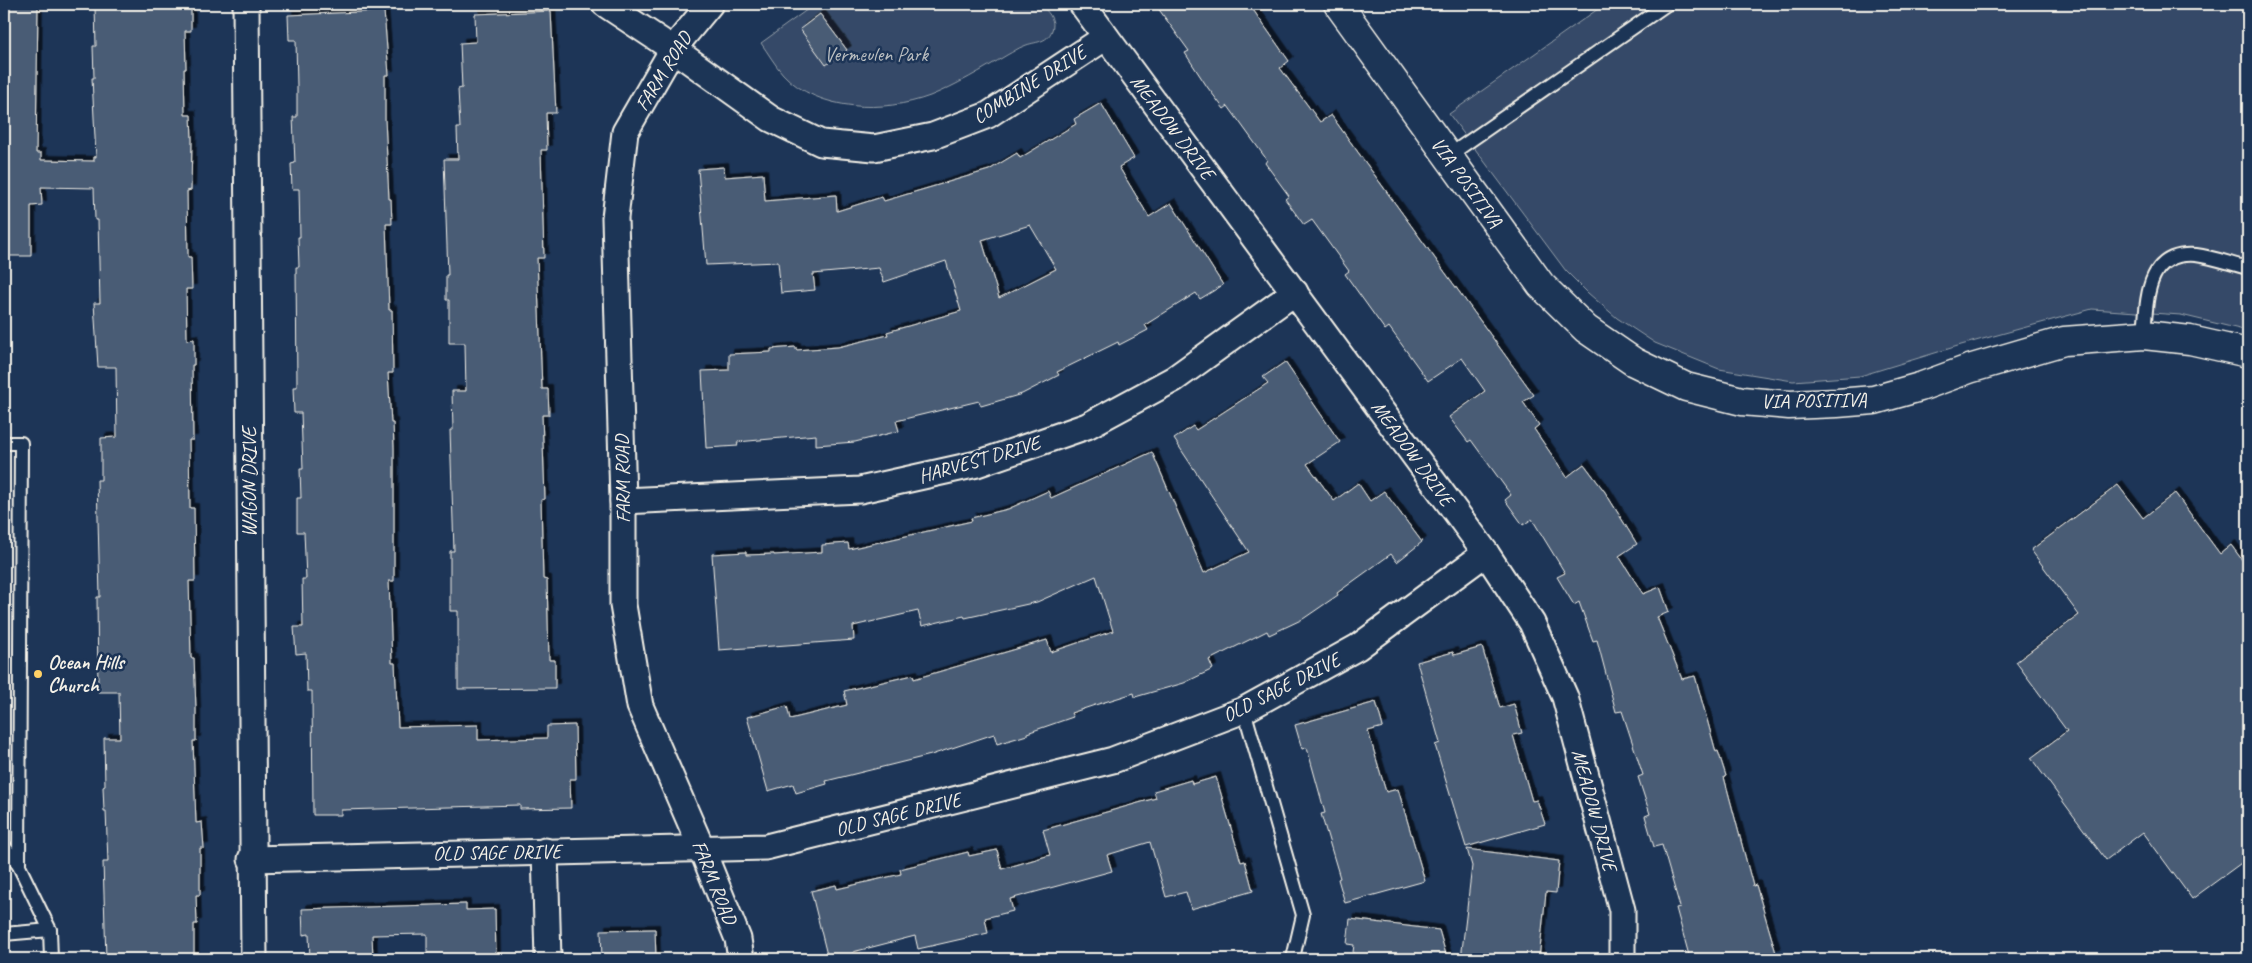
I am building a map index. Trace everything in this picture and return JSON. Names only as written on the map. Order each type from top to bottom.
[{"type":"street","name":"WAGON DRIVE","points":[[246,4],[251,859],[254,959]]},
{"type":"street","name":"COMBINE DRIVE","points":[[605,4],[673,49],[771,120],[821,143],[874,148],[933,136],[988,115],[1106,36]]},
{"type":"street","name":"FARM ROAD","points":[[710,4],[673,49],[625,132],[614,218],[623,501],[623,605],[640,706],[701,847],[738,939],[741,959]]},
{"type":"street","name":"MEADOW DRIVE","points":[[1082,4],[1486,553],[1532,624],[1565,697],[1622,910],[1622,959]]},
{"type":"street","name":"VIA POSITIVA","points":[[1338,4],[1542,285],[1586,329],[1634,362],[1686,387],[1742,401],[1789,405],[1874,400],[2064,341],[2144,335],[2190,340],[2248,353]]},
{"type":"street","name":"HARVEST DRIVE","points":[[623,501],[860,490],[977,464],[1086,426],[1174,379],[1295,292]]},
{"type":"street","name":"OLD SAGE DRIVE","points":[[251,859],[701,847],[766,847],[1113,760],[1244,710],[1358,646],[1486,553]]},
{"type":"street","points":[[545,851],[548,959]]},
{"type":"lane","points":[[1448,156],[1477,134],[1667,4]]},
{"type":"lane","points":[[2144,335],[2147,298],[2152,278],[2160,267],[2172,257],[2196,255],[2248,268]]},
{"type":"lane","points":[[4,443],[21,444],[19,866]]},
{"type":"lane","points":[[1244,710],[1303,915],[1293,958]]},
{"type":"lane","points":[[4,846],[19,866],[50,930],[51,959]]},
{"type":"lane","points":[[4,934],[50,930]]},
{"type":"green space","name":"Vermeulen Park","points":[[815,4],[1040,4],[1050,15],[1053,26],[1050,35],[1044,40],[1028,44],[930,96],[893,105],[873,107],[852,106],[814,96],[797,87],[783,74],[761,43]]},
{"type":"green space","points":[[1605,4],[2248,4],[2248,331],[2181,315],[2092,309],[1961,345],[1860,376],[1793,381],[1719,369],[1655,343],[1617,318],[1566,271],[1449,114]]},
{"type":"building","points":[[4,4],[38,4],[36,153],[41,153],[41,160],[94,161],[94,157],[96,157],[92,78],[94,78],[93,46],[96,46],[95,7],[191,5],[191,31],[185,31],[186,69],[184,69],[185,115],[191,115],[192,140],[191,190],[187,191],[188,257],[191,257],[192,289],[186,289],[187,340],[194,339],[194,365],[192,365],[193,440],[189,440],[190,508],[194,508],[195,581],[189,581],[191,658],[194,658],[196,709],[196,741],[193,741],[196,823],[202,822],[204,848],[200,848],[200,895],[196,895],[197,924],[194,924],[194,959],[106,959],[103,862],[108,862],[103,787],[105,786],[104,738],[120,738],[119,692],[98,692],[97,597],[100,597],[97,480],[101,480],[101,438],[117,437],[116,367],[98,367],[94,303],[100,303],[98,220],[95,220],[94,188],[41,187],[42,205],[31,206],[31,256],[4,256]]},
{"type":"building","points":[[1155,4],[1249,4],[1289,61],[1280,68],[1320,122],[1331,115],[1534,395],[1523,402],[1539,425],[1534,429],[1567,477],[1584,464],[1605,492],[1637,544],[1619,556],[1643,594],[1660,587],[1669,612],[1657,617],[1682,679],[1695,676],[1716,752],[1718,751],[1726,776],[1724,777],[1753,886],[1756,885],[1776,953],[1754,959],[1690,959],[1676,908],[1680,907],[1662,845],[1654,847],[1645,816],[1650,814],[1638,777],[1643,775],[1622,711],[1616,712],[1597,640],[1593,641],[1579,602],[1574,605],[1557,577],[1565,573],[1532,519],[1523,525],[1505,500],[1511,495],[1471,440],[1468,442],[1449,417],[1485,391],[1462,358],[1428,381],[1389,327],[1385,330],[1345,274],[1349,271],[1312,220],[1304,225],[1285,199],[1289,196],[1265,163],[1267,160],[1228,106],[1224,109],[1208,88],[1185,53],[1189,51]]},
{"type":"building","points":[[384,11],[389,75],[385,75],[385,119],[392,224],[386,224],[389,310],[392,310],[393,373],[388,373],[394,448],[394,581],[389,581],[392,663],[395,663],[398,727],[478,725],[478,740],[547,738],[547,726],[575,725],[576,779],[570,779],[571,808],[520,809],[520,805],[341,810],[341,815],[313,815],[312,691],[307,691],[306,653],[296,654],[294,627],[303,627],[302,579],[306,579],[304,532],[297,532],[297,498],[301,498],[300,469],[303,469],[301,413],[294,413],[293,387],[297,387],[296,267],[299,267],[298,237],[300,237],[299,189],[292,189],[291,164],[295,163],[293,117],[297,117],[296,40],[289,40],[288,15]]},
{"type":"building","points":[[551,11],[556,113],[546,113],[547,150],[541,150],[544,258],[537,258],[542,389],[548,389],[549,415],[542,415],[545,499],[541,500],[543,579],[547,580],[549,660],[555,660],[555,688],[458,689],[458,611],[450,611],[450,551],[454,551],[450,430],[453,430],[452,391],[466,391],[465,343],[449,343],[449,300],[446,300],[446,275],[448,275],[444,159],[458,159],[457,128],[460,128],[458,89],[462,88],[460,43],[476,42],[475,14]]},
{"type":"building","points":[[820,14],[847,50],[826,65],[800,29]]},
{"type":"building","points":[[1101,103],[1134,158],[1119,167],[1149,217],[1171,203],[1223,285],[1200,299],[1196,293],[1145,325],[1148,330],[1119,345],[1118,342],[1057,372],[1059,375],[1022,394],[981,406],[979,401],[896,421],[899,431],[855,442],[816,445],[816,435],[737,442],[738,446],[706,448],[702,371],[729,370],[729,354],[771,352],[771,349],[796,347],[796,350],[838,347],[888,335],[887,332],[961,311],[946,261],[884,282],[879,268],[813,274],[815,290],[781,293],[778,262],[706,265],[698,169],[724,167],[725,177],[763,174],[765,201],[836,195],[837,211],[882,197],[884,201],[989,170],[1017,153],[1020,158],[1076,124],[1074,119]],"holes":[[[1030,225],[1056,269],[999,298],[982,240]]]},
{"type":"building","points":[[1285,362],[1340,442],[1307,464],[1334,501],[1358,483],[1370,501],[1384,491],[1422,542],[1397,562],[1391,554],[1303,619],[1269,635],[1267,631],[1209,660],[1213,669],[1184,683],[1135,697],[1134,693],[1095,705],[1071,713],[1073,717],[1027,733],[1027,735],[997,744],[994,734],[931,755],[826,781],[827,784],[796,793],[793,784],[768,791],[747,717],[787,706],[790,719],[847,705],[844,691],[913,675],[914,679],[1047,640],[1051,652],[1113,631],[1096,576],[1037,602],[965,618],[964,616],[922,626],[918,611],[853,626],[854,640],[719,650],[712,554],[746,552],[746,555],[774,555],[822,552],[822,545],[848,543],[849,549],[972,521],[971,518],[1008,509],[1048,491],[1051,498],[1152,452],[1204,573],[1249,552],[1174,439],[1193,426],[1196,430],[1268,383],[1263,377]]},
{"type":"building","points":[[2118,485],[2143,518],[2175,493],[2220,554],[2231,545],[2248,568],[2248,858],[2192,899],[2143,832],[2106,860],[2031,758],[2067,731],[2016,662],[2079,615],[2031,550]]},
{"type":"building","points":[[1482,647],[1500,708],[1514,704],[1522,733],[1513,735],[1532,801],[1537,800],[1545,824],[1466,847],[1435,745],[1440,743],[1417,662],[1453,652],[1454,655]]},
{"type":"building","points":[[1376,702],[1383,727],[1368,731],[1386,792],[1398,789],[1425,881],[1345,903],[1338,879],[1340,878],[1321,814],[1325,813],[1307,748],[1302,749],[1295,725]]},
{"type":"building","points":[[1216,777],[1241,862],[1245,861],[1253,891],[1191,909],[1186,892],[1166,897],[1150,842],[1107,855],[1112,871],[1010,899],[1013,911],[985,918],[988,933],[918,949],[915,936],[853,952],[855,959],[828,959],[811,891],[836,885],[837,889],[901,874],[900,869],[968,852],[969,856],[997,850],[1002,869],[1050,855],[1043,830],[1156,798],[1154,791],[1191,780],[1192,784]]},
{"type":"building","points":[[1467,849],[1559,861],[1556,893],[1546,892],[1539,959],[1461,959],[1472,866]]},
{"type":"building","points":[[466,904],[466,910],[495,909],[496,959],[427,959],[427,934],[372,935],[373,959],[310,959],[309,934],[303,935],[302,909]]},
{"type":"building","points":[[1350,919],[1439,930],[1447,958],[1416,955],[1415,959],[1352,959],[1354,945],[1347,944]]},
{"type":"building","points":[[655,929],[656,959],[602,959],[601,930]]},
{"type":"place","name":"Ocean Hills Church","points":[[38,674]]}]
